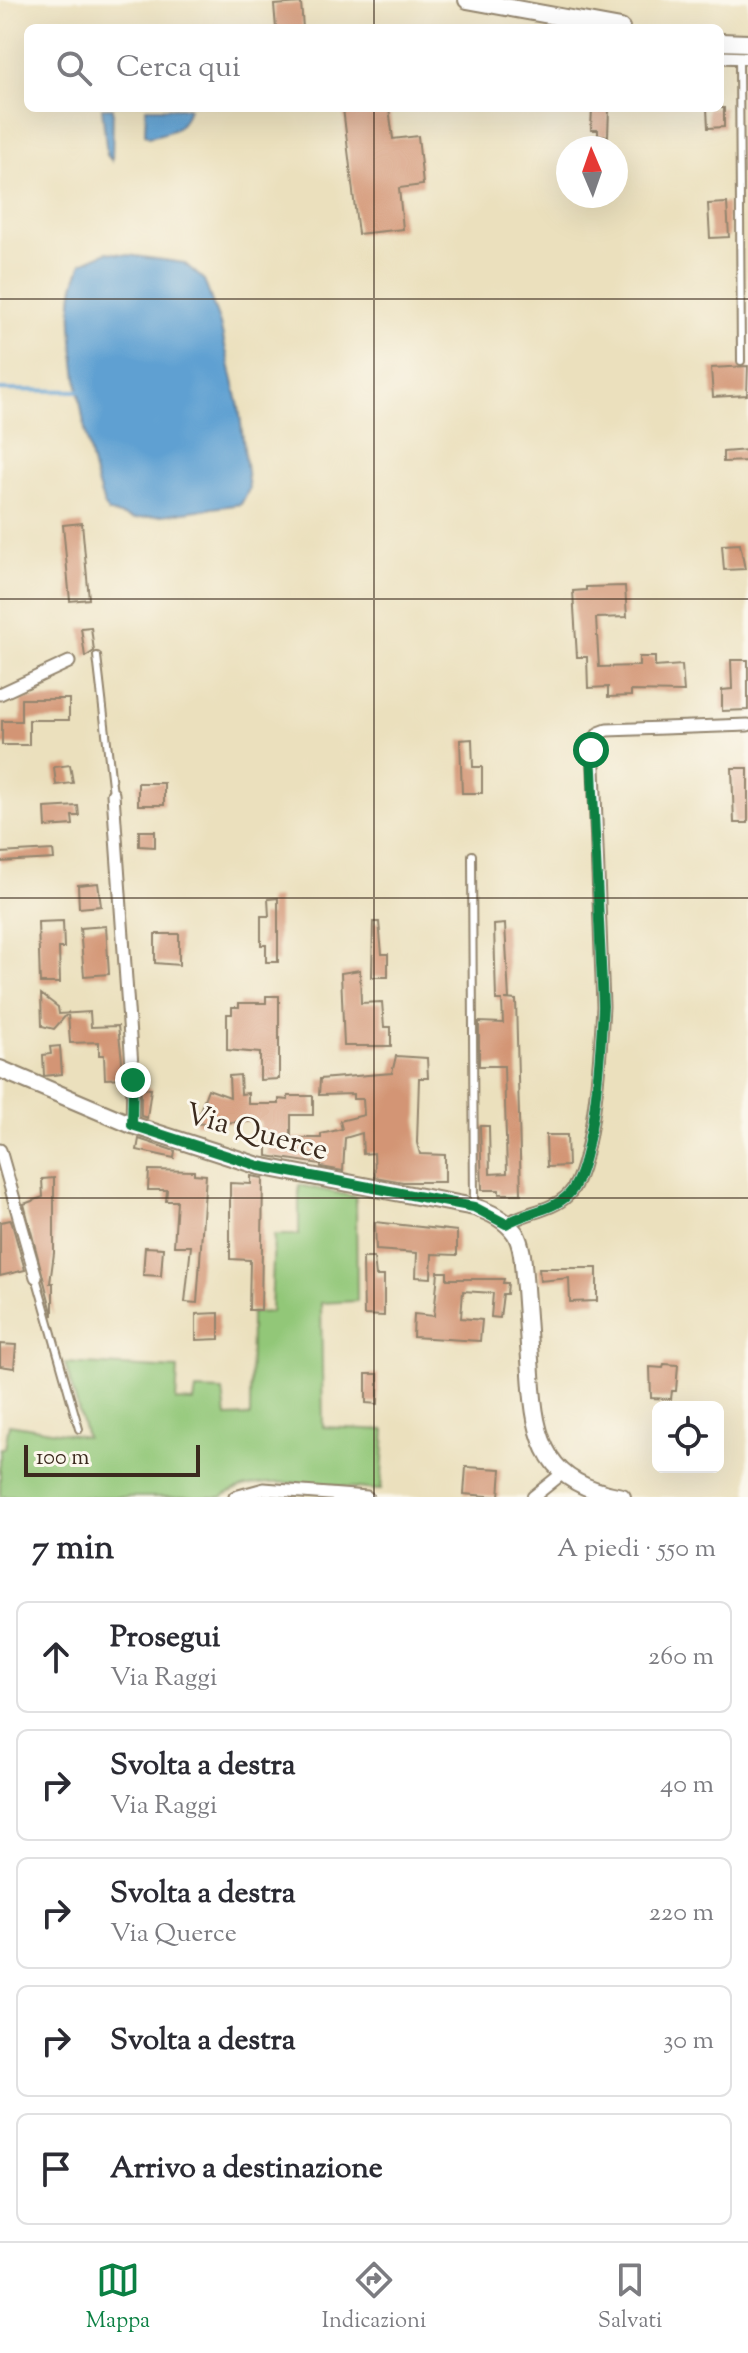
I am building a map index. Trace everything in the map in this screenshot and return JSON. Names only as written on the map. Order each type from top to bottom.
[{"type":"street","points":[[467,0],[595,24]]},
{"type":"street","points":[[724,44],[745,53]]},
{"type":"street","points":[[724,56],[745,53]]},
{"type":"street","points":[[0,694],[69,662]]},
{"type":"street","points":[[622,1497],[581,1486],[563,1473],[546,1454],[534,1420],[523,1262],[517,1236],[506,1224],[563,1200],[572,1192],[584,1165],[601,1047],[603,1006],[593,741],[599,733],[607,730],[748,725]]},
{"type":"street","points":[[113,794],[133,1080],[132,1125]]},
{"type":"street","name":"Via Querce","points":[[0,1069],[132,1125],[259,1166],[474,1207],[506,1224]]},
{"type":"street","points":[[0,1150],[36,1277]]},
{"type":"street","points":[[533,1497],[563,1473]]},
{"type":"street","points":[[235,1497],[264,1489],[367,1497]]},
{"type":"lane","points":[[741,361],[745,53]]},
{"type":"lane","points":[[97,656],[113,794]]},
{"type":"lane","points":[[472,855],[474,1207]]},
{"type":"lane","points":[[36,1277],[79,1429]]},
{"type":"green space","points":[[299,1185],[356,1197],[357,1301],[321,1303],[323,1427],[385,1430],[381,1490],[276,1483],[237,1489],[222,1497],[0,1497],[0,1448],[5,1448],[9,1424],[86,1437],[65,1363],[178,1369],[176,1401],[194,1402],[196,1390],[223,1391],[226,1417],[250,1416],[251,1313],[271,1312],[274,1235],[299,1235]]},
{"type":"water","points":[[102,112],[113,112],[112,161],[107,155]]},
{"type":"water","points":[[146,112],[188,112],[183,122],[169,132],[149,137],[145,134]]},
{"type":"water","points":[[107,252],[184,263],[204,280],[220,324],[239,407],[249,489],[241,504],[134,519],[108,512],[94,469],[81,405],[72,312],[74,289],[82,263]]},
{"type":"building","points":[[301,3],[303,24],[276,24],[274,5]]},
{"type":"building","points":[[343,112],[390,112],[393,139],[418,136],[423,185],[399,188],[403,229],[358,234]]},
{"type":"building","points":[[592,112],[609,112],[608,136],[598,135],[598,130],[591,130]]},
{"type":"building","points":[[707,112],[724,112],[724,127],[708,128]]},
{"type":"building","points":[[727,203],[729,237],[710,238],[708,204]]},
{"type":"building","points":[[748,366],[747,395],[713,397],[711,368]]},
{"type":"building","points":[[748,450],[748,461],[723,462],[723,452]]},
{"type":"building","points":[[82,523],[89,599],[70,601],[63,525]]},
{"type":"building","points":[[740,544],[745,569],[724,570],[722,545]]},
{"type":"building","points":[[625,586],[627,617],[596,618],[599,667],[639,666],[639,657],[655,657],[655,667],[682,665],[684,692],[631,691],[631,696],[608,697],[608,687],[588,688],[587,657],[577,657],[573,591],[586,590],[586,587]]},
{"type":"building","points":[[91,627],[94,651],[85,657],[81,628]]},
{"type":"building","points":[[731,660],[748,660],[748,710],[722,711],[722,690],[732,689]]},
{"type":"building","points":[[21,699],[69,699],[69,720],[29,720],[29,745],[2,745],[2,721],[21,721]]},
{"type":"building","points":[[472,739],[473,767],[482,767],[482,793],[462,793],[460,740]]},
{"type":"building","points":[[70,765],[73,783],[56,785],[54,767]]},
{"type":"building","points":[[732,768],[748,768],[748,823],[734,823]]},
{"type":"building","points":[[138,783],[164,783],[164,805],[138,805]]},
{"type":"building","points":[[78,806],[79,816],[72,816],[73,825],[46,827],[45,808]]},
{"type":"building","points":[[139,831],[155,831],[155,847],[139,846]]},
{"type":"building","points":[[53,850],[54,859],[0,862],[0,853]]},
{"type":"building","points":[[98,883],[101,906],[79,908],[78,885]]},
{"type":"building","points":[[278,898],[278,962],[266,962],[266,945],[261,945],[261,916],[269,916],[268,899]]},
{"type":"building","points":[[63,921],[64,948],[59,948],[60,983],[40,983],[38,922]]},
{"type":"building","points":[[373,922],[379,922],[382,954],[388,954],[388,977],[372,977]]},
{"type":"building","points":[[505,924],[509,999],[505,999],[516,1000],[521,1194],[482,1190],[480,1126],[489,1126],[490,1174],[507,1173],[504,1066],[479,1066],[479,1022],[503,1023],[502,1000],[496,1000],[494,925]]},
{"type":"building","points":[[106,926],[109,974],[84,976],[80,928]]},
{"type":"building","points":[[155,934],[179,934],[179,965],[155,963]]},
{"type":"building","points":[[360,970],[361,1003],[382,1002],[384,1027],[391,1027],[391,1046],[344,1046],[341,973]]},
{"type":"building","points":[[41,994],[58,1007],[59,1014],[68,1013],[54,1029],[42,1026]]},
{"type":"building","points":[[266,996],[279,996],[279,1079],[260,1080],[260,1053],[227,1050],[227,1014],[232,1014],[232,1007],[239,1007],[239,1003],[266,1003]]},
{"type":"building","points":[[90,1012],[91,1027],[118,1026],[124,1078],[105,1079],[104,1055],[99,1055],[99,1042],[70,1043],[68,1013]]},
{"type":"building","points":[[60,1046],[62,1074],[44,1076],[43,1055],[51,1054],[50,1047]]},
{"type":"building","points":[[396,1056],[427,1058],[428,1078],[419,1078],[417,1143],[420,1154],[445,1155],[445,1182],[403,1182],[375,1177],[374,1153],[363,1154],[362,1133],[345,1138],[343,1171],[321,1167],[321,1164],[267,1156],[267,1135],[260,1135],[260,1121],[195,1124],[208,1089],[230,1097],[229,1076],[240,1075],[241,1094],[248,1093],[248,1104],[279,1104],[279,1099],[288,1100],[288,1096],[313,1096],[313,1115],[291,1115],[291,1138],[321,1138],[321,1134],[342,1129],[340,1121],[364,1115],[363,1099],[353,1099],[353,1094],[319,1095],[320,1079],[392,1073]]},
{"type":"building","points":[[141,1088],[151,1089],[147,1118],[141,1116]]},
{"type":"building","points":[[546,1135],[567,1135],[568,1166],[547,1167]]},
{"type":"building","points":[[139,1139],[175,1151],[174,1158],[137,1150]]},
{"type":"building","points":[[149,1170],[194,1171],[194,1174],[206,1175],[197,1303],[185,1302],[191,1246],[174,1246],[177,1201],[166,1201],[167,1190],[148,1190]]},
{"type":"building","points":[[251,1176],[263,1178],[261,1310],[249,1310],[250,1260],[230,1259],[230,1183],[251,1184]]},
{"type":"building","points":[[54,1178],[54,1253],[50,1283],[53,1283],[53,1316],[24,1204],[43,1197],[42,1179]]},
{"type":"building","points":[[11,1220],[25,1270],[0,1276],[0,1222]]},
{"type":"building","points":[[375,1222],[457,1231],[457,1255],[432,1254],[431,1278],[416,1277],[417,1253],[376,1250]]},
{"type":"building","points":[[145,1247],[163,1248],[161,1276],[143,1275]]},
{"type":"building","points":[[363,1258],[374,1258],[376,1276],[384,1276],[384,1316],[364,1315]]},
{"type":"building","points":[[539,1268],[597,1268],[597,1301],[570,1302],[569,1278],[540,1281]]},
{"type":"building","points":[[438,1272],[447,1272],[447,1279],[504,1279],[503,1283],[508,1283],[507,1294],[503,1294],[500,1318],[491,1317],[493,1293],[463,1291],[461,1318],[482,1320],[480,1341],[413,1337],[414,1314],[434,1316]]},
{"type":"building","points":[[219,1313],[219,1339],[196,1340],[196,1314]]},
{"type":"building","points":[[0,1344],[16,1345],[14,1368],[0,1366]]},
{"type":"building","points":[[664,1364],[678,1365],[676,1391],[672,1391],[671,1399],[651,1398],[650,1367],[663,1368]]},
{"type":"building","points":[[366,1374],[378,1374],[378,1404],[366,1403]]},
{"type":"building","points":[[466,1467],[501,1469],[499,1497],[464,1494]]},
{"type":"waterway","points":[[0,390],[79,391]]},
{"type":"route","points":[[133,1080],[132,1125],[259,1166],[474,1207],[489,1212],[506,1224],[521,1215],[563,1200],[572,1192],[584,1165],[601,1047],[603,1006],[591,750]]}]
